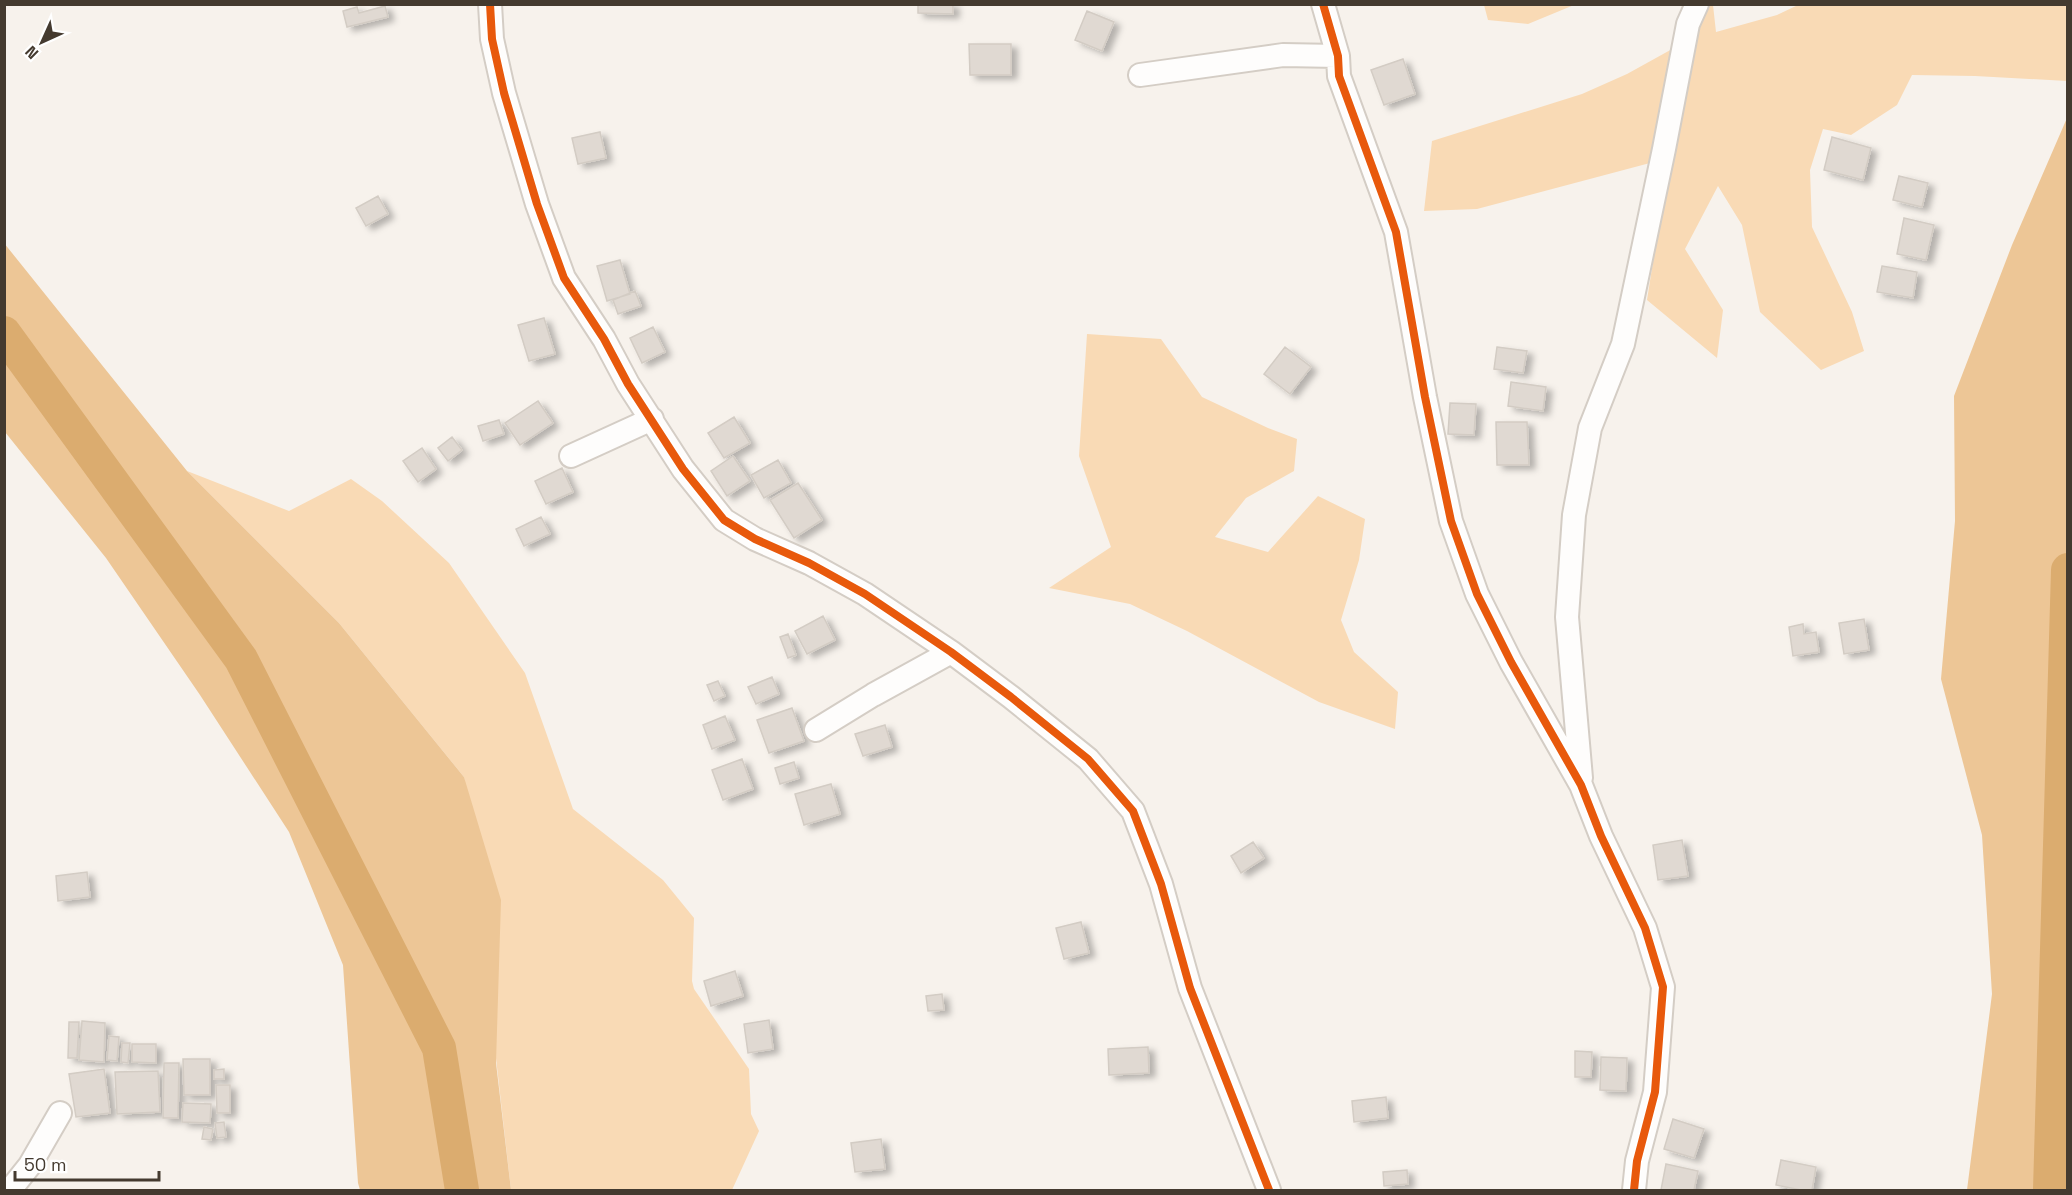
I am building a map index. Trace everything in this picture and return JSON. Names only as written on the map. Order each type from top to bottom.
[{"type":"street","points":[[490,4],[492,39],[504,93],[537,204],[564,278],[683,469],[724,520],[755,539],[809,563],[865,594],[951,652],[1011,697],[1088,759],[1133,812],[1161,884],[1190,988],[1269,1191]]},
{"type":"street","points":[[1323,4],[1338,56],[1339,76],[1396,232],[1425,397],[1451,521],[1477,594],[1510,662],[1581,786],[1601,836],[1646,928],[1663,987],[1655,1092],[1637,1161],[1634,1191]]},
{"type":"street","points":[[1581,786],[1567,617],[1574,515],[1590,428],[1623,344],[1688,24],[1697,4]]},
{"type":"street","points":[[1140,75],[1283,55],[1338,56]]},
{"type":"street","points":[[571,456],[652,419]]},
{"type":"street","points":[[816,730],[951,652]]},
{"type":"street","points":[[10,1191],[30,1165],[60,1113]]},
{"type":"shaded area","points":[[1484,4],[1574,5],[1528,24],[1488,20]]},
{"type":"shaded area","points":[[1698,5],[1713,5],[1716,32],[1777,15],[1798,5],[2067,5],[2067,81],[1912,75],[1897,105],[1851,135],[1823,129],[1810,170],[1812,227],[1852,312],[1864,351],[1821,370],[1760,312],[1742,225],[1718,186],[1685,249],[1723,310],[1717,358],[1647,300],[1664,192],[1650,163],[1477,209],[1424,211],[1432,141],[1582,94],[1627,74],[1683,43]]},
{"type":"shaded area","points":[[2067,118],[2067,1190],[1967,1190],[1992,994],[1982,835],[1941,679],[1955,521],[1954,396],[2012,245]]},
{"type":"shaded area","points":[[4,243],[187,471],[339,623],[464,777],[501,900],[496,1063],[511,1190],[360,1190],[343,965],[289,832],[200,695],[106,558],[5,432]]},
{"type":"shaded area","points":[[1087,334],[1161,339],[1202,397],[1297,439],[1294,471],[1246,498],[1215,537],[1268,552],[1318,496],[1365,519],[1359,560],[1341,620],[1354,652],[1398,692],[1395,729],[1319,702],[1187,631],[1130,604],[1049,588],[1111,547],[1079,456]]},
{"type":"shaded area","points":[[187,471],[289,511],[351,479],[382,501],[449,563],[525,673],[573,809],[663,880],[694,918],[692,981],[694,989],[749,1069],[751,1114],[759,1131],[732,1190],[511,1190],[464,777],[339,623]]},
{"type":"building","points":[[918,4],[953,4],[953,14],[918,13]]},
{"type":"building","points":[[385,6],[388,17],[347,27],[343,11],[357,7],[359,13]]},
{"type":"building","points":[[1087,11],[1114,22],[1102,51],[1075,40]]},
{"type":"building","points":[[969,44],[1011,44],[1011,75],[970,75]]},
{"type":"building","points":[[1403,59],[1415,94],[1384,105],[1371,70]]},
{"type":"building","points":[[600,132],[606,158],[578,164],[572,138]]},
{"type":"building","points":[[1832,137],[1871,148],[1863,180],[1824,170]]},
{"type":"building","points":[[1899,176],[1928,183],[1922,207],[1893,200]]},
{"type":"building","points":[[378,196],[388,214],[366,226],[356,208]]},
{"type":"building","points":[[1904,218],[1934,225],[1926,260],[1897,254]]},
{"type":"building","points":[[620,260],[630,294],[607,301],[597,266]]},
{"type":"building","points":[[1882,266],[1917,272],[1913,298],[1877,292]]},
{"type":"building","points":[[635,291],[641,306],[618,314],[613,300]]},
{"type":"building","points":[[544,318],[555,354],[529,361],[518,325]]},
{"type":"building","points":[[653,327],[665,352],[642,363],[630,338]]},
{"type":"building","points":[[1285,347],[1311,367],[1290,394],[1264,374]]},
{"type":"building","points":[[1497,347],[1527,351],[1523,373],[1494,369]]},
{"type":"building","points":[[1511,382],[1546,387],[1543,411],[1508,406]]},
{"type":"building","points":[[538,401],[553,423],[520,445],[505,423]]},
{"type":"building","points":[[1450,403],[1476,404],[1474,435],[1448,434]]},
{"type":"building","points":[[734,417],[750,443],[724,458],[708,433]]},
{"type":"building","points":[[499,420],[504,434],[483,441],[478,426]]},
{"type":"building","points":[[1496,422],[1527,422],[1529,465],[1497,465]]},
{"type":"building","points":[[452,437],[462,450],[448,461],[438,448]]},
{"type":"building","points":[[422,448],[436,469],[418,482],[403,461]]},
{"type":"building","points":[[733,456],[750,481],[727,496],[711,471]]},
{"type":"building","points":[[778,460],[791,483],[764,498],[751,475]]},
{"type":"building","points":[[562,468],[573,492],[546,504],[535,481]]},
{"type":"building","points":[[798,483],[822,520],[794,538],[770,500]]},
{"type":"building","points":[[541,517],[550,534],[524,546],[516,529]]},
{"type":"building","points":[[823,616],[835,640],[807,654],[795,631]]},
{"type":"building","points":[[1864,619],[1869,650],[1844,654],[1839,623]]},
{"type":"building","points":[[1803,624],[1804,634],[1816,632],[1819,652],[1793,656],[1789,627]]},
{"type":"building","points":[[788,634],[796,655],[788,658],[780,637]]},
{"type":"building","points":[[772,677],[779,694],[756,704],[748,687]]},
{"type":"building","points":[[718,681],[725,696],[714,701],[707,685]]},
{"type":"building","points":[[792,708],[804,741],[769,753],[757,720]]},
{"type":"building","points":[[725,716],[735,740],[712,749],[703,725]]},
{"type":"building","points":[[885,725],[892,747],[863,756],[855,734]]},
{"type":"building","points":[[742,759],[753,789],[723,800],[712,770]]},
{"type":"building","points":[[794,762],[799,778],[780,784],[775,768]]},
{"type":"building","points":[[831,784],[840,814],[804,825],[795,794]]},
{"type":"building","points":[[1682,840],[1688,876],[1658,880],[1653,845]]},
{"type":"building","points":[[1253,842],[1264,858],[1241,873],[1231,856]]},
{"type":"building","points":[[87,872],[90,897],[58,901],[56,876]]},
{"type":"building","points":[[1081,922],[1089,953],[1064,959],[1056,928]]},
{"type":"building","points":[[735,971],[743,996],[711,1006],[704,981]]},
{"type":"building","points":[[942,994],[944,1010],[928,1011],[926,996]]},
{"type":"building","points":[[769,1020],[773,1049],[748,1053],[744,1024]]},
{"type":"building","points":[[82,1021],[105,1023],[104,1062],[79,1060]]},
{"type":"building","points":[[69,1022],[79,1022],[77,1058],[68,1058]]},
{"type":"building","points":[[109,1036],[119,1037],[117,1061],[107,1060]]},
{"type":"building","points":[[122,1043],[130,1043],[128,1063],[121,1062]]},
{"type":"building","points":[[132,1044],[156,1044],[156,1063],[132,1062]]},
{"type":"building","points":[[1148,1047],[1149,1073],[1109,1075],[1108,1049]]},
{"type":"building","points":[[1575,1051],[1592,1052],[1591,1077],[1575,1077]]},
{"type":"building","points":[[1601,1057],[1627,1058],[1626,1091],[1600,1090]]},
{"type":"building","points":[[183,1059],[210,1059],[210,1095],[184,1095]]},
{"type":"building","points":[[164,1063],[179,1063],[178,1118],[163,1118]]},
{"type":"building","points":[[104,1069],[110,1113],[76,1117],[69,1074]]},
{"type":"building","points":[[224,1069],[224,1079],[214,1079],[214,1070]]},
{"type":"building","points":[[158,1071],[160,1112],[117,1114],[115,1072]]},
{"type":"building","points":[[216,1085],[230,1085],[230,1113],[217,1113]]},
{"type":"building","points":[[1386,1097],[1388,1118],[1354,1122],[1352,1101]]},
{"type":"building","points":[[183,1103],[211,1104],[210,1123],[182,1122]]},
{"type":"building","points":[[1673,1119],[1704,1129],[1694,1158],[1664,1149]]},
{"type":"building","points":[[224,1122],[226,1137],[217,1138],[215,1123]]},
{"type":"building","points":[[204,1127],[213,1129],[211,1140],[202,1139]]},
{"type":"building","points":[[881,1139],[885,1169],[855,1172],[851,1143]]},
{"type":"building","points":[[1781,1160],[1816,1167],[1812,1190],[1776,1185]]},
{"type":"building","points":[[1666,1164],[1698,1171],[1694,1190],[1661,1190]]},
{"type":"building","points":[[1407,1170],[1408,1184],[1384,1186],[1383,1172]]},
{"type":"waterway","points":[[4,333],[241,659],[439,1048],[462,1190]]},
{"type":"waterway","points":[[2050,1190],[2068,570]]},
{"type":"cycle path","points":[[490,4],[492,39],[504,93],[537,204],[564,278],[683,469],[724,520],[755,539],[809,563],[865,594],[951,652],[1011,697],[1088,759],[1133,811],[1161,884],[1190,988],[1269,1190]]},
{"type":"cycle path","points":[[1323,4],[1338,56],[1339,76],[1396,232],[1425,397],[1451,521],[1477,594],[1511,662],[1581,785],[1601,836],[1645,928],[1663,987],[1655,1092],[1637,1161],[1634,1190]]}]
